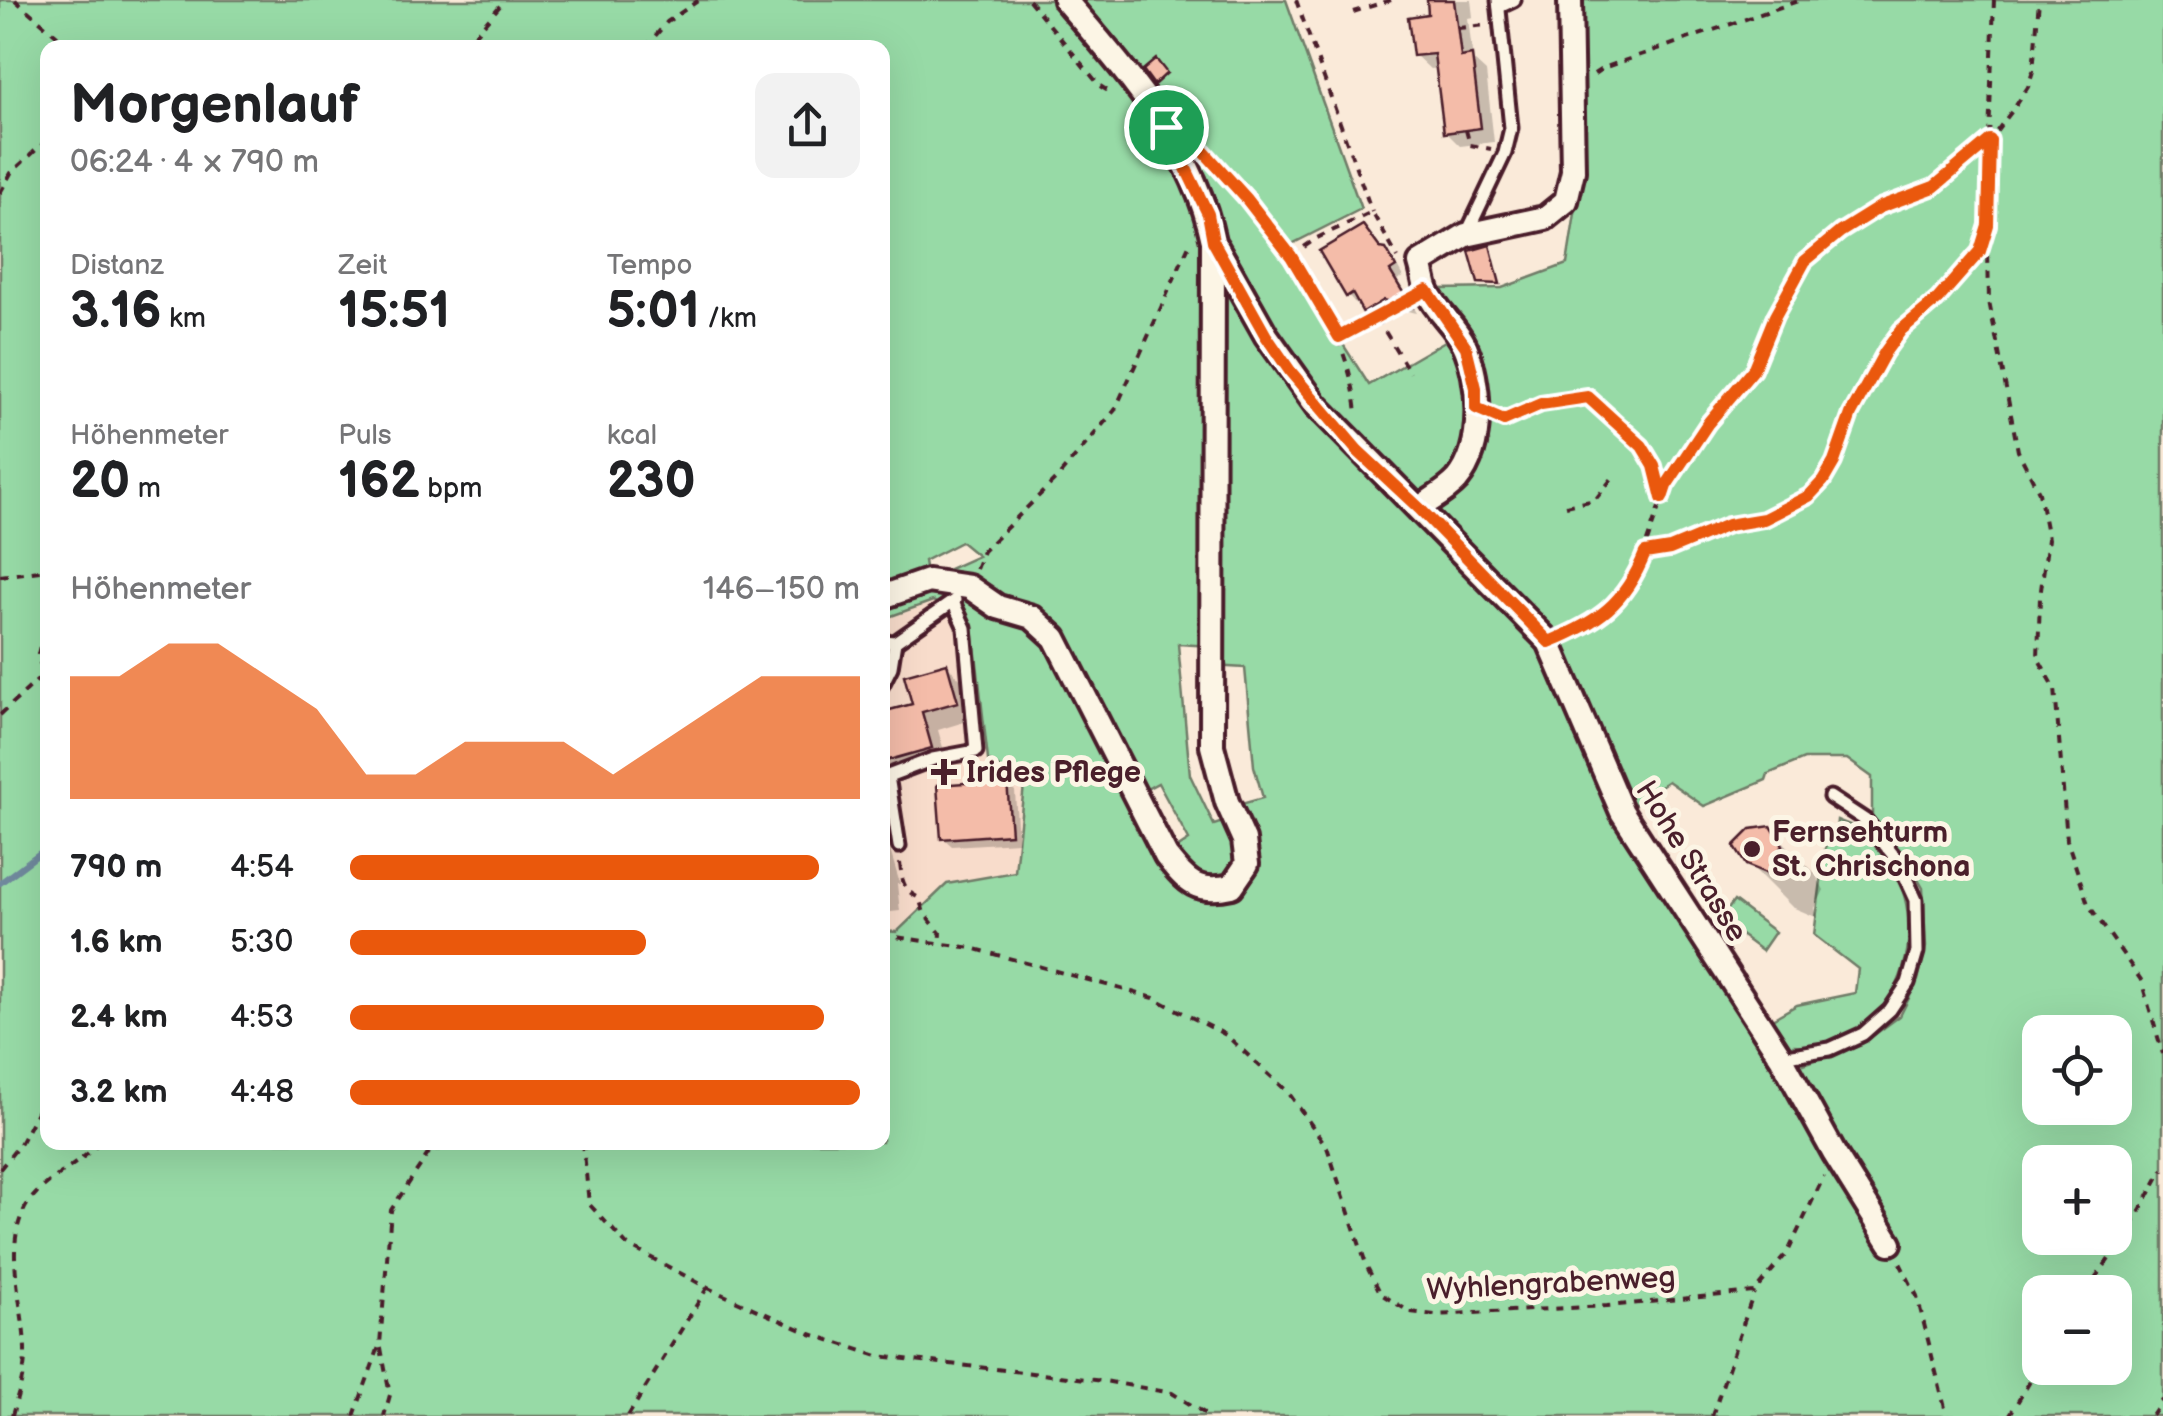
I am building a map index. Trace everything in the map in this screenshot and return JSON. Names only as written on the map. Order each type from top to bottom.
[{"type":"street","name":"Hohe Strasse","points":[[890,595],[928,581],[1032,617],[1054,638],[1166,856],[1187,881],[1210,891],[1232,886],[1247,864],[1244,840],[1227,802],[1212,746],[1213,241],[1208,214],[1152,103],[1065,0]]},
{"type":"street","points":[[1419,508],[1457,479],[1467,464],[1476,408],[1476,388],[1466,347],[1427,290],[1420,263],[1466,235],[1546,218],[1566,201],[1573,171],[1570,0]]},
{"type":"street","name":"Hohe Strasse","points":[[1213,241],[1290,371],[1357,450],[1549,642],[1622,812],[1782,1057],[1834,1154],[1890,1243]]},
{"type":"lane","points":[[1466,235],[1505,154],[1511,128],[1498,4],[1514,0]]},
{"type":"lane","points":[[890,641],[961,595],[976,750],[932,759],[890,775]]},
{"type":"lane","points":[[890,790],[898,846]]},
{"type":"lane","points":[[1782,1057],[1830,1049],[1863,1034],[1890,1010],[1908,983],[1916,952],[1916,900],[1898,861],[1865,820],[1830,797]]},
{"type":"path","points":[[15,0],[61,40]]},
{"type":"path","points":[[469,40],[506,0]]},
{"type":"path","points":[[652,40],[667,22],[699,0]]},
{"type":"path","points":[[1029,0],[1100,86]]},
{"type":"path","points":[[1296,0],[1372,212],[1400,262]]},
{"type":"path","points":[[1353,12],[1391,0]]},
{"type":"path","points":[[1572,89],[1603,68],[1801,0]]},
{"type":"path","points":[[1994,0],[1989,301],[2018,451],[2038,492],[2048,539],[2040,597],[2038,658],[2055,688],[2067,840],[2088,904],[2141,980],[2163,1054]]},
{"type":"path","points":[[1549,642],[1588,626],[1620,598],[1635,578],[1666,486],[1708,423],[1753,370],[1775,316],[1805,261],[1840,232],[1880,207],[1934,187],[1990,140],[2028,87],[2039,0]]},
{"type":"path","points":[[1458,28],[1500,23]]},
{"type":"path","points":[[1466,130],[1470,145],[1505,154]]},
{"type":"path","points":[[0,193],[12,173],[40,147]]},
{"type":"path","points":[[1205,153],[1291,256],[1339,337],[1352,377],[1357,450]]},
{"type":"path","points":[[1291,256],[1372,212]]},
{"type":"path","points":[[961,595],[983,551],[1058,477],[1115,410],[1181,260],[1208,214]]},
{"type":"path","points":[[1645,553],[1670,549],[1728,525],[1764,519],[1809,496],[1834,462],[1851,414],[1885,352],[1901,330],[1937,300],[1980,251],[1988,225]]},
{"type":"path","points":[[1339,337],[1427,290]]},
{"type":"path","points":[[1377,318],[1410,373]]},
{"type":"path","points":[[1476,408],[1504,420],[1541,404],[1588,397],[1642,446],[1654,466],[1662,498]]},
{"type":"path","points":[[1566,506],[1595,500],[1614,476]]},
{"type":"path","points":[[0,576],[40,571]]},
{"type":"path","points":[[0,715],[40,678]]},
{"type":"path","points":[[898,846],[902,882],[908,893],[920,898],[924,914],[941,934],[940,943]]},
{"type":"path","name":"Wyhlengrabenweg","points":[[890,936],[972,948],[1154,998],[1226,1036],[1288,1092],[1327,1148],[1367,1267],[1382,1294],[1410,1312],[1436,1315],[1607,1306],[1754,1292]]},
{"type":"path","points":[[0,1169],[20,1144],[40,1107]]},
{"type":"path","points":[[12,1416],[25,1355],[15,1280],[16,1234],[27,1204],[46,1184],[92,1150]]},
{"type":"path","points":[[354,1416],[380,1344],[392,1210],[430,1151],[435,1150]]},
{"type":"path","points":[[584,1150],[589,1204],[626,1245],[708,1288],[810,1334],[878,1356],[1104,1380],[1172,1394],[1209,1416]]},
{"type":"path","points":[[1712,1416],[1754,1292],[1788,1252],[1834,1154]]},
{"type":"path","points":[[2098,1275],[2132,1226],[2163,1169]]},
{"type":"path","points":[[1890,1243],[1917,1296],[1946,1416]]},
{"type":"path","points":[[628,1416],[708,1288]]},
{"type":"path","points":[[380,1344],[390,1395],[384,1416]]},
{"type":"path","points":[[2008,1416],[2027,1385]]},
{"type":"path","points":[[2152,1416],[2163,1400]]},
{"type":"shaded area","name":"Irides Pflege","points":[[933,601],[973,629],[988,760],[1024,784],[1016,872],[947,884],[897,932],[890,932],[890,616]]},
{"type":"green space","points":[[0,0],[1286,0],[1361,209],[1282,249],[1369,385],[1452,337],[1465,393],[1465,450],[1489,442],[1479,365],[1466,327],[1440,289],[1502,288],[1567,264],[1579,188],[1576,0],[2163,0],[2163,1416],[0,1416]],"holes":[[[961,542],[978,556],[927,579],[924,561]],[[1178,644],[1211,646],[1212,666],[1245,668],[1254,766],[1263,798],[1234,806],[1238,817],[1214,825],[1190,775]],[[1804,759],[1847,759],[1872,777],[1872,815],[1923,888],[1926,947],[1918,980],[1900,1016],[1862,1044],[1804,1064],[1794,1045],[1834,1040],[1865,1024],[1889,999],[1903,967],[1909,932],[1904,896],[1890,862],[1865,833],[1837,820],[1835,840],[1826,842],[1814,935],[1858,969],[1855,993],[1797,1005],[1761,1025],[1623,812],[1668,781],[1704,806]],[[1158,783],[1189,840],[1174,850],[1143,791]]]},
{"type":"green space","points":[[1734,901],[1775,932],[1762,951],[1720,920]]},
{"type":"building","points":[[1427,0],[1454,0],[1461,57],[1472,55],[1481,128],[1444,133],[1434,54],[1413,56],[1408,17],[1428,14]]},
{"type":"building","points":[[1156,59],[1167,73],[1154,85],[1143,70]]},
{"type":"building","points":[[1363,225],[1380,248],[1386,249],[1396,267],[1390,271],[1412,307],[1384,300],[1363,313],[1352,293],[1346,297],[1319,251]]},
{"type":"building","points":[[1490,245],[1500,284],[1478,283],[1469,251]]},
{"type":"building","points":[[947,663],[958,702],[922,712],[932,748],[890,760],[890,710],[912,704],[904,675]]},
{"type":"building","points":[[1007,780],[1011,834],[941,839],[937,785]]},
{"type":"building","points":[[1771,826],[1783,845],[1773,864],[1778,878],[1746,865],[1734,846],[1751,829]]},
{"type":"waterway","points":[[0,883],[40,853]]},
{"type":"place","name":"Irides Pflege","points":[[944,772]]},
{"type":"place","name":"Fernsehturm St. Chrischona","points":[[1752,849]]},
{"type":"route","points":[[1177,122],[1246,198],[1291,256],[1339,337],[1427,290],[1466,347],[1476,388],[1476,408],[1504,420],[1541,404],[1588,397],[1642,446],[1654,466],[1662,498],[1708,423],[1753,370],[1775,316],[1805,261],[1840,232],[1880,207],[1934,187],[1990,140],[1988,225],[1980,251],[1937,300],[1901,330],[1885,352],[1851,414],[1834,462],[1809,496],[1764,519],[1728,525],[1670,549],[1645,553],[1635,578],[1620,598],[1588,626],[1549,642],[1357,450],[1290,371],[1213,241],[1208,214],[1166,127],[1177,122]]}]
